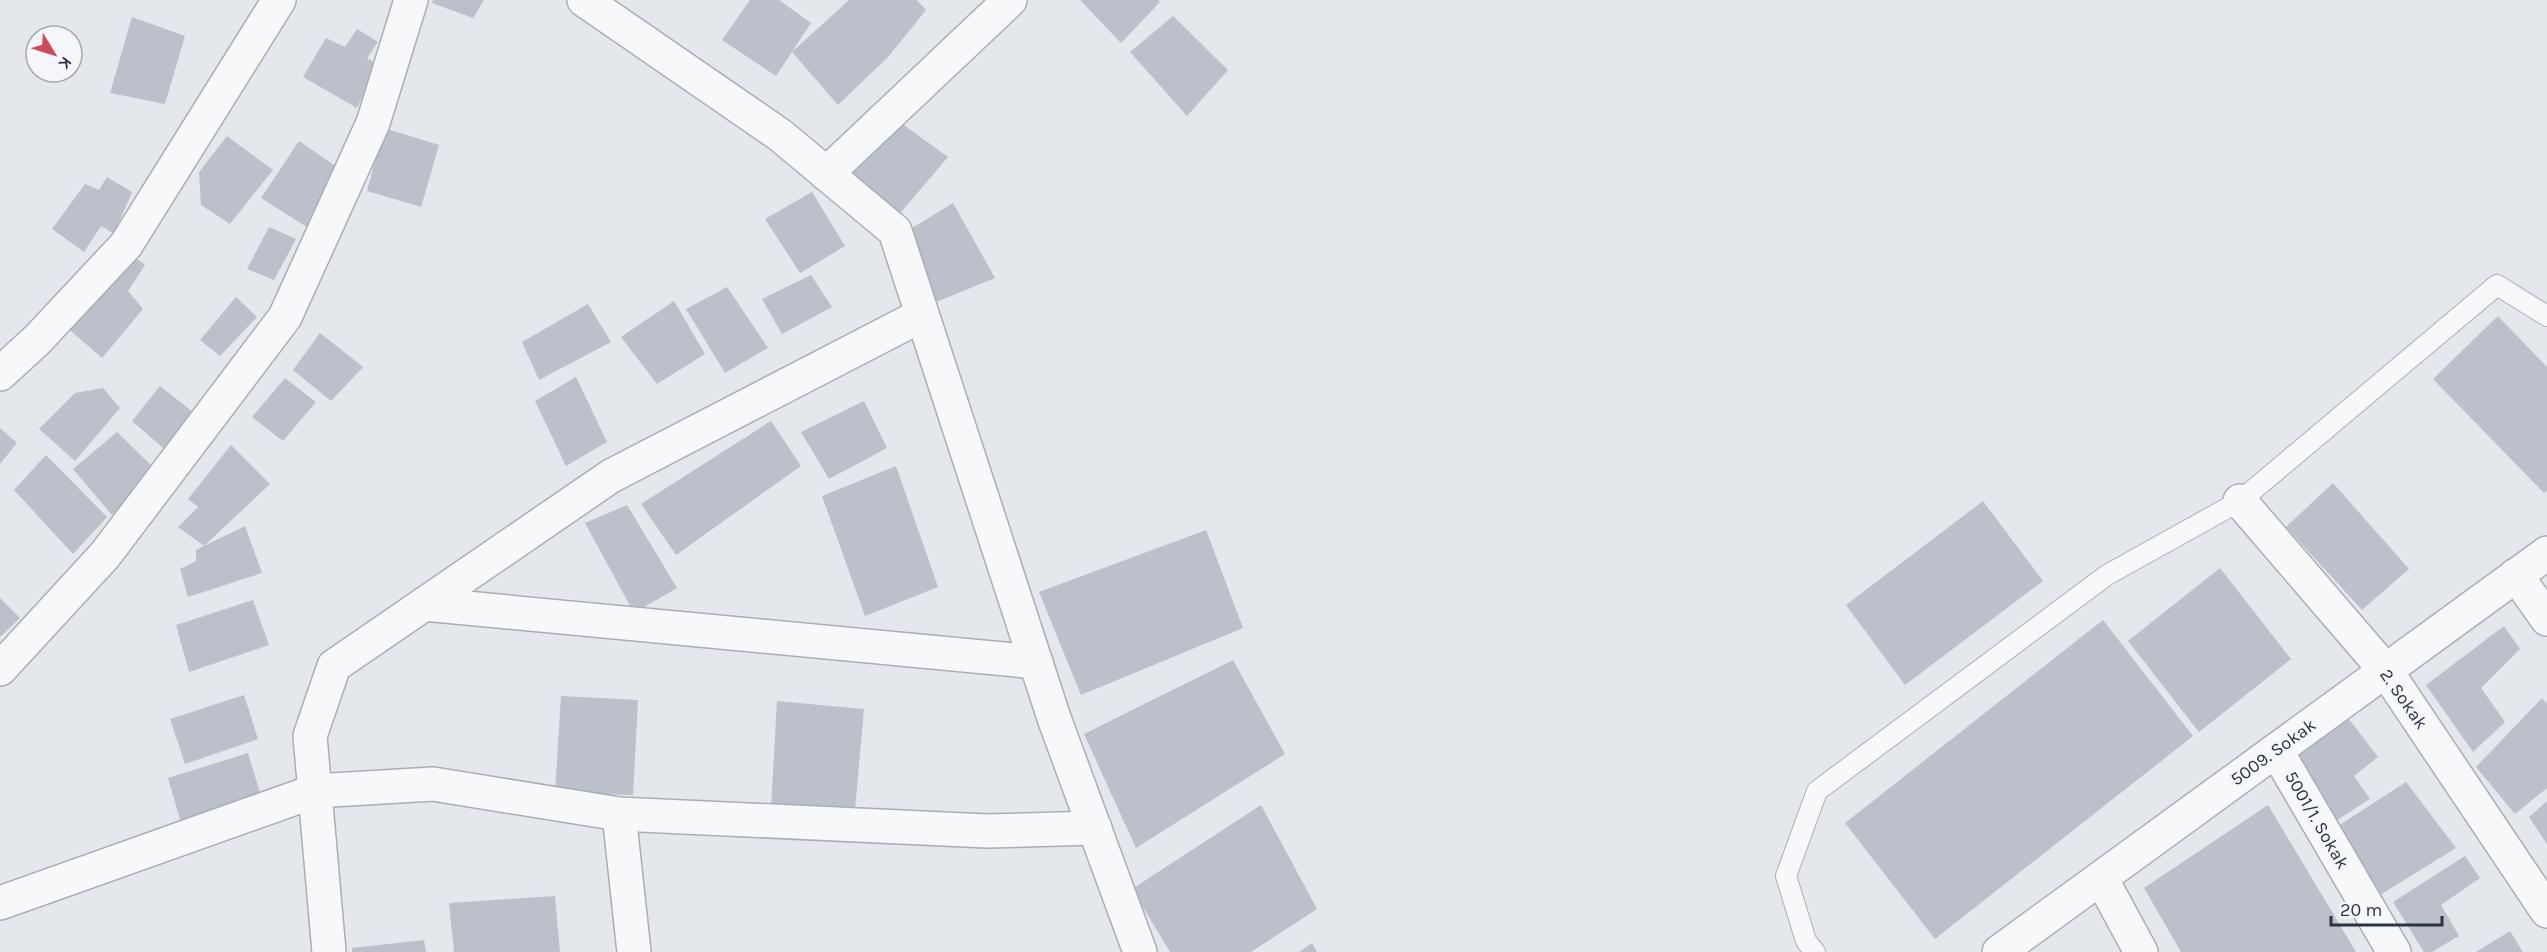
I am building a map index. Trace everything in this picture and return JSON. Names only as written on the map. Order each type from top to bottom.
[{"type":"street","points":[[0,374],[37,340],[126,245],[279,0]]},
{"type":"street","points":[[0,669],[105,555],[285,317],[373,123],[411,0]]},
{"type":"street","points":[[584,0],[780,135],[895,231],[1036,662],[1140,952]]},
{"type":"street","points":[[826,174],[1010,0]]},
{"type":"street","points":[[329,952],[310,736],[334,666],[611,476],[922,315]]},
{"type":"street","name":"2. Sokak","points":[[2240,501],[2386,671],[2547,911]]},
{"type":"street","name":"5009. Sokak","points":[[1999,952],[2547,553]]},
{"type":"street","points":[[2516,575],[2547,619]]},
{"type":"street","points":[[424,604],[1036,662]]},
{"type":"street","name":"5001/1. Sokak","points":[[2276,750],[2394,952]]},
{"type":"street","points":[[0,903],[315,791],[433,784],[619,814],[987,831],[1095,828]]},
{"type":"street","points":[[619,814],[634,952]]},
{"type":"street","points":[[2101,878],[2141,952]]},
{"type":"lane","points":[[1815,952],[1806,941],[1786,876],[1817,791],[2107,575],[2240,501],[2497,285],[2547,316]]},
{"type":"building","points":[[433,0],[484,0],[473,18],[432,3]]},
{"type":"building","points":[[750,0],[779,0],[811,23],[776,76],[722,40]]},
{"type":"building","points":[[849,0],[917,0],[926,10],[889,56],[838,105],[792,52]]},
{"type":"building","points":[[1080,0],[1158,0],[1160,2],[1121,43]]},
{"type":"building","points":[[1173,16],[1228,70],[1187,116],[1130,52]]},
{"type":"building","points":[[132,17],[185,36],[165,104],[110,93]]},
{"type":"building","points":[[357,29],[378,42],[367,58],[377,64],[357,108],[303,77],[326,38],[345,47]]},
{"type":"building","points":[[897,120],[948,157],[896,218],[846,179]]},
{"type":"building","points":[[384,128],[439,145],[421,207],[367,191]]},
{"type":"building","points":[[227,136],[273,170],[230,224],[201,205],[199,172]]},
{"type":"building","points":[[299,141],[341,170],[310,229],[261,198]]},
{"type":"building","points":[[107,177],[132,192],[114,234],[101,226],[84,252],[52,229],[85,184],[99,190]]},
{"type":"building","points":[[812,192],[845,246],[800,273],[765,219]]},
{"type":"building","points":[[953,203],[995,278],[929,305],[904,233]]},
{"type":"building","points":[[269,227],[296,239],[274,280],[247,269]]},
{"type":"building","points":[[130,253],[145,265],[128,291],[143,309],[102,358],[62,323]]},
{"type":"building","points":[[811,275],[832,307],[782,334],[762,299]]},
{"type":"building","points":[[727,287],[768,348],[725,373],[686,309]]},
{"type":"building","points":[[236,297],[257,317],[220,356],[200,340]]},
{"type":"building","points":[[674,301],[705,354],[657,384],[621,337]]},
{"type":"building","points":[[588,304],[611,342],[539,380],[522,342]]},
{"type":"building","points":[[2498,316],[2547,367],[2547,491],[2544,493],[2433,379]]},
{"type":"building","points":[[320,333],[363,367],[331,401],[293,370]]},
{"type":"building","points":[[576,377],[607,442],[566,466],[535,401]]},
{"type":"building","points":[[285,378],[316,402],[283,441],[252,417]]},
{"type":"building","points":[[160,386],[198,416],[170,454],[132,421]]},
{"type":"building","points":[[103,388],[120,408],[75,461],[39,429],[75,393]]},
{"type":"building","points":[[864,401],[887,448],[829,479],[801,432]]},
{"type":"building","points":[[771,421],[801,466],[676,555],[641,504]]},
{"type":"building","points":[[0,428],[17,443],[0,464]]},
{"type":"building","points":[[117,432],[155,469],[112,515],[73,469]]},
{"type":"building","points":[[231,445],[270,484],[204,546],[178,527],[198,507],[188,499]]},
{"type":"building","points":[[46,455],[107,517],[73,554],[14,490]]},
{"type":"building","points":[[896,466],[938,587],[865,616],[822,496]]},
{"type":"building","points":[[2333,483],[2409,569],[2362,610],[2286,527]]},
{"type":"building","points":[[1983,501],[2043,581],[1905,685],[1846,605]]},
{"type":"building","points":[[627,505],[677,588],[634,613],[585,523]]},
{"type":"building","points":[[245,526],[262,573],[188,597],[180,569],[196,561],[196,550]]},
{"type":"building","points":[[1206,530],[1243,628],[1081,695],[1039,592]]},
{"type":"building","points":[[2220,568],[2291,659],[2199,732],[2128,641]]},
{"type":"building","points":[[0,598],[20,618],[0,637]]},
{"type":"building","points":[[253,600],[269,645],[189,672],[176,625]]},
{"type":"building","points":[[2103,620],[2193,736],[1935,939],[1845,823]]},
{"type":"building","points":[[2504,626],[2520,649],[2481,688],[2505,722],[2473,752],[2426,685]]},
{"type":"building","points":[[1233,660],[1285,754],[1136,848],[1084,734]]},
{"type":"building","points":[[244,695],[258,739],[185,764],[170,719]]},
{"type":"building","points":[[561,696],[638,700],[633,795],[555,793]]},
{"type":"building","points":[[2542,698],[2547,704],[2547,788],[2515,814],[2476,767]]},
{"type":"building","points":[[777,701],[864,709],[855,810],[771,808]]},
{"type":"building","points":[[2348,718],[2378,757],[2354,776],[2370,799],[2337,820],[2294,755]]},
{"type":"building","points":[[248,753],[262,800],[181,823],[168,778]]},
{"type":"building","points":[[2406,782],[2456,848],[2380,895],[2338,826]]},
{"type":"building","points":[[2547,801],[2547,844],[2529,817]]},
{"type":"building","points":[[1261,805],[1317,909],[1251,952],[1170,952],[1132,889]]},
{"type":"building","points":[[2268,805],[2356,952],[2181,952],[2144,888]]},
{"type":"building","points":[[2465,856],[2480,878],[2441,905],[2459,936],[2432,952],[2424,952],[2393,902]]},
{"type":"building","points":[[555,896],[560,952],[454,952],[449,903]]},
{"type":"building","points":[[2510,931],[2523,952],[2476,952]]},
{"type":"building","points":[[424,940],[426,952],[352,952],[352,948]]},
{"type":"building","points":[[1312,943],[1317,952],[1299,952]]}]
